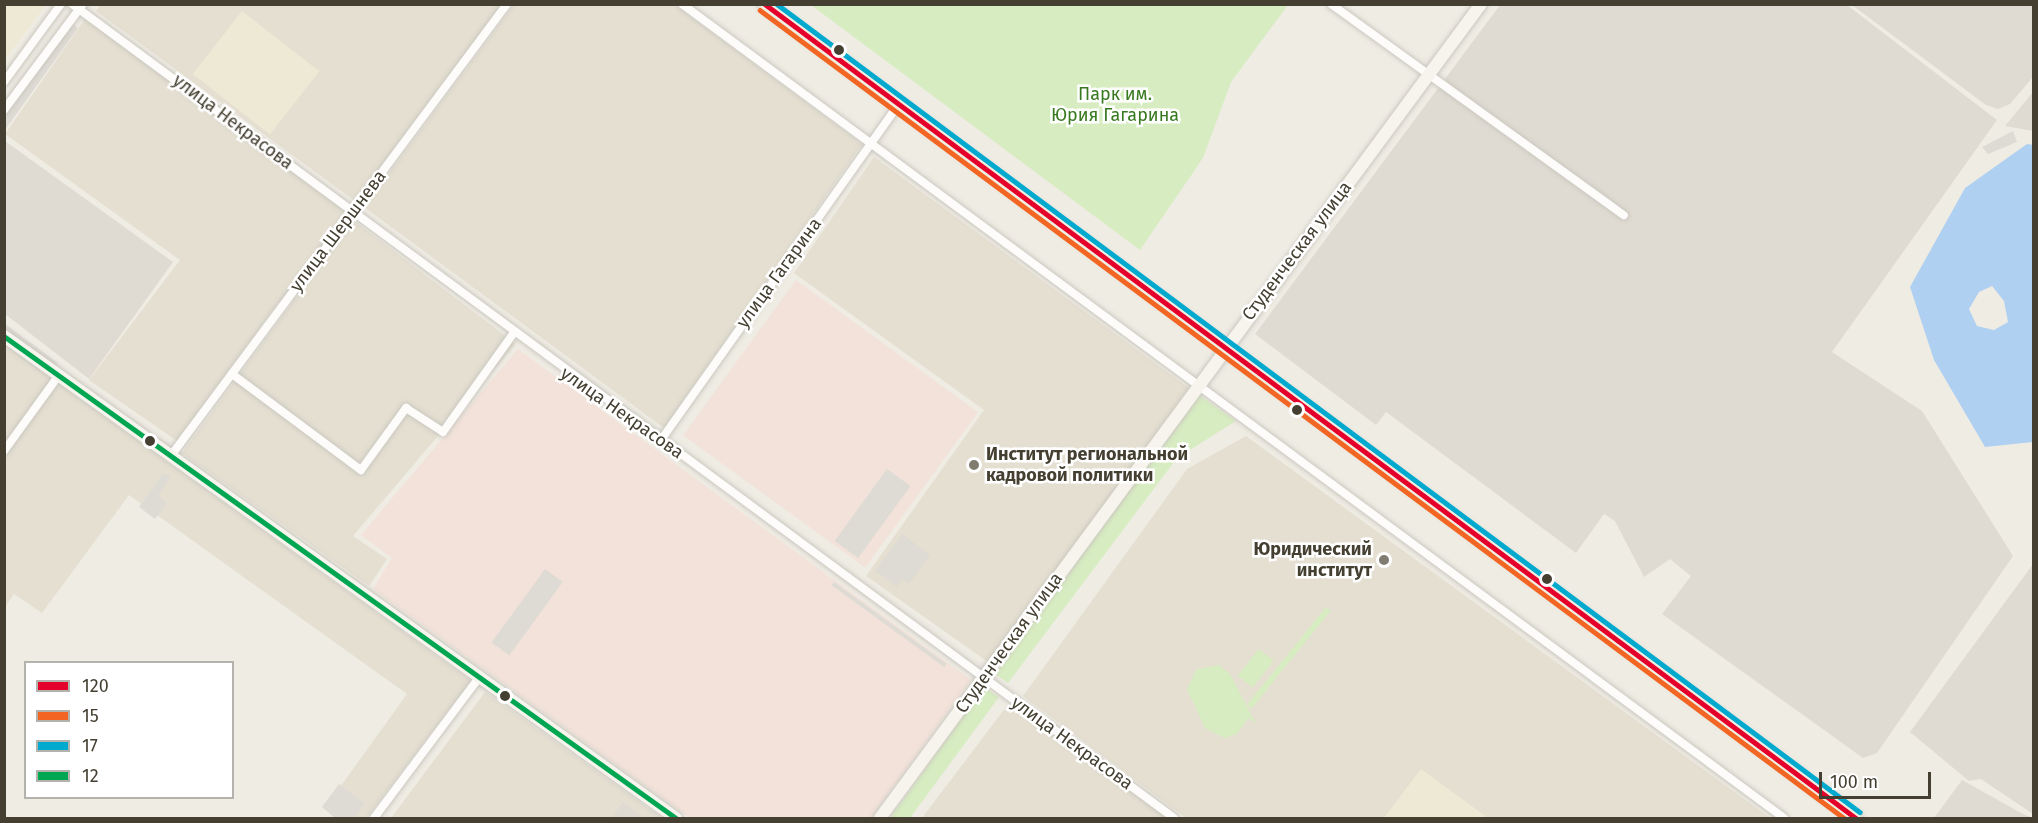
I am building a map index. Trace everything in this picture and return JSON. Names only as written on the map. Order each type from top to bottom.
[{"type":"main road","points":[[764,4],[1856,819]]},
{"type":"main road","name":"Студенческая улица","points":[[880,819],[1224,348],[1482,4]]},
{"type":"main road","points":[[4,336],[478,679],[676,819]]},
{"type":"street","points":[[4,82],[61,4]]},
{"type":"street","name":"улица Шершнева","points":[[170,457],[507,4]]},
{"type":"street","points":[[682,4],[1784,819]]},
{"type":"street","points":[[1331,4],[1428,77],[1624,215]]},
{"type":"street","points":[[4,111],[78,6]]},
{"type":"street","name":"улица Некрасова","points":[[78,6],[513,334],[661,440],[1174,819]]},
{"type":"street","name":"улица Гагарина","points":[[661,440],[898,105]]},
{"type":"street","points":[[232,374],[361,470],[406,408],[443,432],[513,334]]},
{"type":"street","points":[[4,451],[59,375]]},
{"type":"street","points":[[374,819],[478,679]]},
{"type":"shaded area","points":[[101,4],[501,5],[355,201],[96,11]]},
{"type":"shaded area","points":[[4,5],[46,5],[5,60]]},
{"type":"shaded area","points":[[514,5],[675,5],[862,144],[664,428],[364,207]]},
{"type":"shaded area","points":[[1500,5],[1847,5],[1997,120],[1832,352],[1922,411],[2013,556],[1877,753],[1863,758],[1662,614],[1691,576],[1670,559],[1644,577],[1615,521],[1604,514],[1576,553],[1386,412],[1376,425],[1255,334]]},
{"type":"shaded area","points":[[1852,5],[2033,5],[2033,77],[2010,104],[1998,109],[1986,105]]},
{"type":"shaded area","points":[[242,11],[319,71],[270,134],[193,74]]},
{"type":"shaded area","points":[[85,19],[345,211],[177,441],[89,380],[180,260],[5,134]]},
{"type":"shaded area","points":[[70,22],[78,28],[5,130],[5,111]]},
{"type":"shaded area","points":[[2033,92],[2033,131],[2005,126]]},
{"type":"shaded area","points":[[2013,131],[2017,142],[1988,154],[1982,147]]},
{"type":"shaded area","points":[[5,141],[173,262],[89,379],[5,314]]},
{"type":"shaded area","points":[[874,157],[1189,388],[988,662],[866,576],[984,410],[794,273]]},
{"type":"shaded area","points":[[353,220],[516,344],[353,536],[387,559],[369,586],[182,453]]},
{"type":"shaded area","points":[[339,230],[343,233],[293,300],[278,302],[325,238],[330,242]]},
{"type":"shaded area","points":[[796,280],[978,412],[865,568],[683,435]]},
{"type":"shaded area","points":[[4,323],[58,363],[52,370],[45,365],[40,371],[5,345]]},
{"type":"shaded area","points":[[5,345],[471,681],[366,818],[339,818],[325,808],[407,694],[129,495],[42,613],[14,594],[5,607]]},
{"type":"shaded area","points":[[518,349],[971,680],[871,818],[690,818],[373,589],[392,558],[361,535]]},
{"type":"shaded area","points":[[1246,436],[1770,818],[1186,818],[1023,696],[1187,469]]},
{"type":"shaded area","points":[[887,469],[910,486],[858,558],[835,541]]},
{"type":"shaded area","points":[[163,474],[171,476],[158,496],[167,503],[155,519],[139,507]]},
{"type":"shaded area","points":[[902,534],[930,555],[909,584],[902,579],[897,587],[875,571]]},
{"type":"shaded area","points":[[2033,564],[2033,814],[1981,779],[1969,781],[1910,732]]},
{"type":"shaded area","points":[[545,569],[563,582],[509,656],[492,643]]},
{"type":"shaded area","points":[[834,582],[946,664],[944,667],[832,585]]},
{"type":"shaded area","points":[[485,692],[662,818],[391,818]]},
{"type":"shaded area","points":[[1009,703],[1169,818],[922,818]]},
{"type":"shaded area","points":[[1421,769],[1488,818],[1384,818]]},
{"type":"shaded area","points":[[1962,780],[2023,814],[2033,818],[1934,818]]},
{"type":"shaded area","points":[[339,784],[365,804],[354,818],[335,818],[322,807]]},
{"type":"shaded area","points":[[623,802],[645,818],[611,818]]},
{"type":"green space","name":"Парк им. Юрия Гагарина","points":[[811,5],[1288,5],[1231,82],[1203,158],[1140,250]]},
{"type":"green space","points":[[1199,395],[1236,421],[1177,458],[1008,683],[995,674]]},
{"type":"green space","points":[[1326,607],[1331,611],[1251,709],[1247,705]]},
{"type":"green space","points":[[1259,649],[1274,661],[1252,687],[1238,675]]},
{"type":"green space","points":[[1219,665],[1230,674],[1256,724],[1248,718],[1237,734],[1225,738],[1205,728],[1187,689],[1197,669]]},
{"type":"green space","points":[[984,687],[999,697],[910,818],[890,818]]},
{"type":"water","points":[[2027,144],[2034,145],[2033,442],[1985,447],[1934,360],[1910,287],[1965,188]],"holes":[[[1992,286],[2004,301],[2008,322],[1994,330],[1977,326],[1969,309],[1979,292]]]},
{"type":"transit line","name":"120","points":[[765,4],[1856,818]]},
{"type":"transit line","name":"17","points":[[777,4],[1860,812]]},
{"type":"transit line","name":"15","points":[[760,10],[1844,818]]},
{"type":"transit line","name":"12","points":[[4,336],[676,818]]},
{"type":"place","name":"Институт региональной кадровой политики","points":[[974,465]]},
{"type":"place","name":"Юридический институт","points":[[1384,560]]}]
